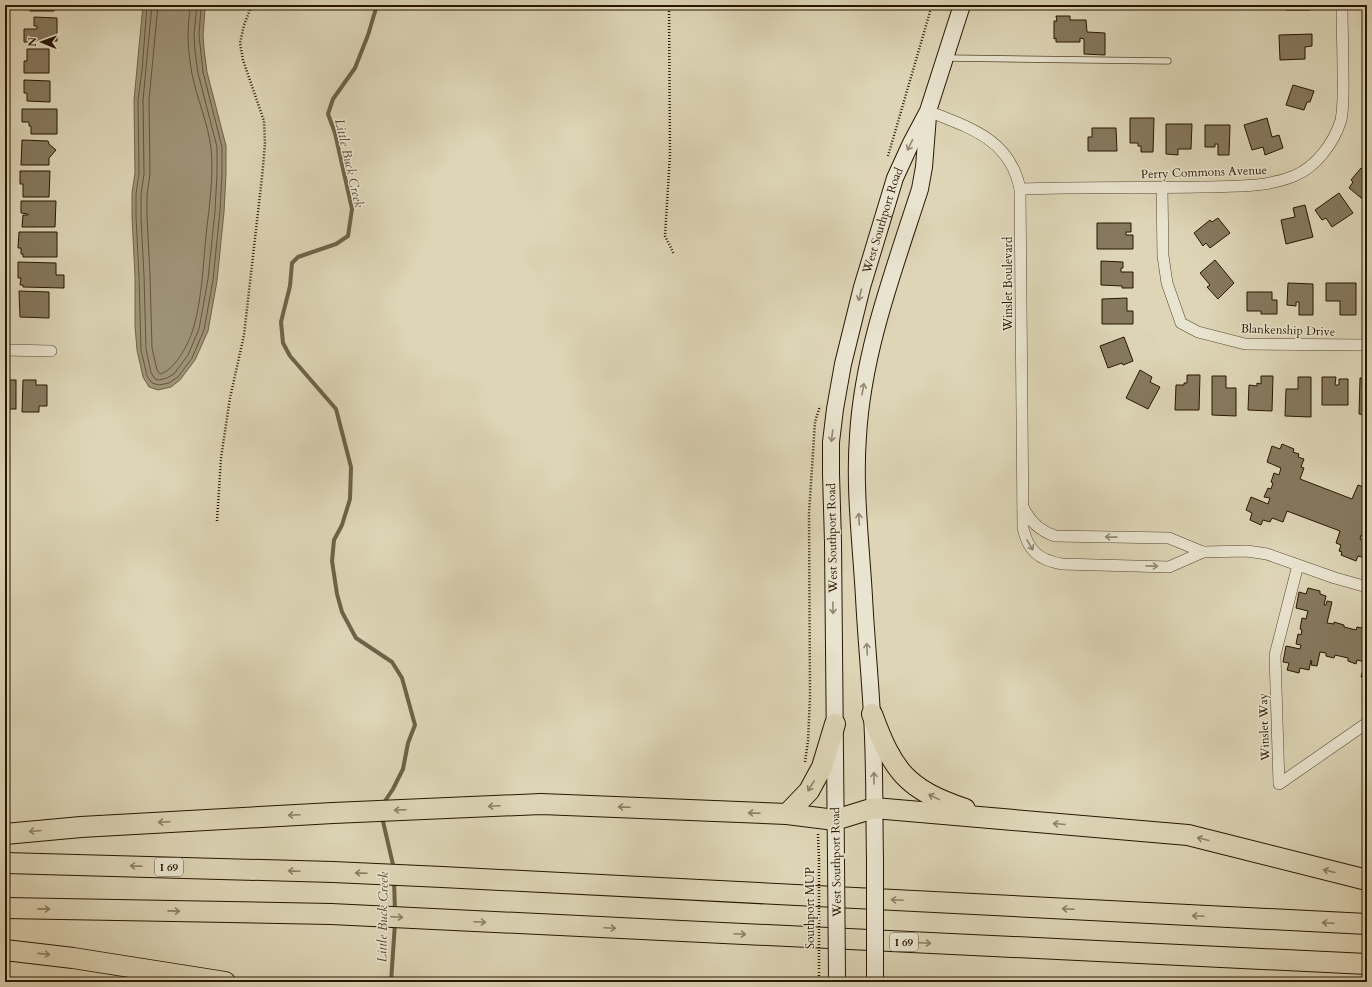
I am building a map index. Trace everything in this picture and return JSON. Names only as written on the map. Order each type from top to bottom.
[{"type":"highway","points":[[872,714],[887,752],[904,777],[926,793],[941,800],[997,819]]},
{"type":"highway","points":[[787,814],[809,791],[822,767],[835,724]]},
{"type":"highway","points":[[5,834],[81,827],[333,812],[541,804],[787,814],[835,820],[874,808],[1188,835],[1367,880]]},
{"type":"highway","name":"I 69","points":[[5,863],[333,872],[1367,924]]},
{"type":"highway","name":"I 69","points":[[5,908],[330,914],[1367,964]]},
{"type":"highway","points":[[5,950],[73,958],[225,982]]},
{"type":"main road","name":"West Southport Road","points":[[837,980],[831,474],[831,442],[835,409],[843,364],[862,287],[895,178],[928,111],[962,5]]},
{"type":"main road","name":"West Southport Road","points":[[876,982],[872,714],[858,504],[858,436],[867,366],[879,318],[920,189],[924,166],[928,111]]},
{"type":"street","name":"Perry Commons Avenue","points":[[1020,189],[1162,188],[1257,185],[1276,182],[1295,176],[1315,163],[1330,145],[1341,119],[1344,89],[1342,5]]},
{"type":"street","name":"Winslet Boulevard","points":[[928,111],[975,130],[988,138],[1003,151],[1012,164],[1017,176],[1020,189],[1023,528],[1029,546],[1036,554],[1053,563],[1062,564],[1169,567],[1203,552],[1239,550],[1267,554],[1335,578],[1367,587]]},
{"type":"street","name":"Blankenship Drive","points":[[1162,188],[1163,256],[1167,283],[1181,323],[1198,332],[1245,344],[1367,345]]},
{"type":"street","points":[[5,350],[51,351]]},
{"type":"street","name":"Winslet Boulevard","points":[[1023,507],[1028,518],[1036,526],[1055,536],[1169,538],[1203,552]]},
{"type":"street","name":"Winslet Way","points":[[1298,565],[1275,655],[1279,784],[1367,723]]},
{"type":"lane","points":[[945,58],[1168,61]]},
{"type":"path","points":[[217,521],[221,458],[230,398],[244,335],[265,144],[264,121],[240,43],[244,25],[252,5]]},
{"type":"path","points":[[669,5],[670,155],[665,236],[674,254]]},
{"type":"path","name":"Southport MUP","points":[[818,834],[819,982]]},
{"type":"water","points":[[143,5],[207,5],[205,9],[203,35],[207,72],[226,146],[224,212],[217,281],[208,331],[195,360],[180,380],[171,387],[158,390],[149,387],[143,377],[137,350],[135,326],[135,276],[132,217],[132,193],[135,173],[134,100]]},
{"type":"building","points":[[30,5],[55,6],[54,11],[30,11]]},
{"type":"building","points":[[1286,5],[1309,5],[1309,10],[1286,10]]},
{"type":"building","points":[[1056,16],[1070,16],[1070,20],[1086,20],[1087,32],[1105,33],[1105,55],[1084,54],[1084,39],[1080,38],[1080,42],[1056,42],[1056,38],[1054,39],[1054,21],[1057,21]]},
{"type":"building","points":[[34,17],[57,18],[57,41],[24,42],[24,29],[37,29],[37,26],[34,26]]},
{"type":"building","points":[[1312,34],[1312,46],[1305,47],[1305,59],[1280,60],[1279,35]]},
{"type":"building","points":[[27,49],[49,49],[49,73],[24,73],[24,61],[27,61]]},
{"type":"building","points":[[24,80],[50,81],[50,102],[27,101],[27,93],[24,93]]},
{"type":"building","points":[[1293,85],[1314,91],[1310,102],[1307,102],[1304,110],[1286,105]]},
{"type":"building","points":[[22,109],[57,109],[57,134],[31,134],[31,126],[29,126],[29,122],[22,122]]},
{"type":"building","points":[[1130,118],[1154,118],[1153,152],[1141,152],[1141,146],[1138,146],[1138,143],[1130,143]]},
{"type":"building","points":[[1267,118],[1272,137],[1279,135],[1283,148],[1265,155],[1263,147],[1252,150],[1244,125]]},
{"type":"building","points":[[1166,124],[1192,124],[1191,149],[1178,149],[1178,155],[1166,154]]},
{"type":"building","points":[[1205,125],[1230,125],[1229,155],[1218,155],[1218,144],[1215,144],[1215,147],[1205,147]]},
{"type":"building","points":[[1092,128],[1116,128],[1117,151],[1088,151],[1088,137],[1092,137]]},
{"type":"building","points":[[22,140],[48,141],[49,144],[56,150],[49,158],[49,165],[21,165]]},
{"type":"building","points":[[1361,168],[1367,172],[1367,198],[1365,201],[1349,188],[1353,182],[1351,180]]},
{"type":"building","points":[[20,171],[50,171],[49,197],[23,197],[23,184],[20,184]]},
{"type":"building","points":[[1339,193],[1353,213],[1332,227],[1326,218],[1322,220],[1315,210]]},
{"type":"building","points":[[21,201],[56,201],[55,227],[22,227],[23,215],[28,214],[21,213]]},
{"type":"building","points":[[1305,205],[1313,237],[1286,244],[1281,220],[1295,217],[1293,208]]},
{"type":"building","points":[[1218,218],[1230,233],[1210,248],[1206,243],[1203,246],[1194,233],[1210,220],[1212,222]]},
{"type":"building","points":[[1097,223],[1131,223],[1131,232],[1126,232],[1126,235],[1133,235],[1133,249],[1097,249]]},
{"type":"building","points":[[19,232],[57,232],[57,257],[23,257],[23,254],[21,254],[21,248],[18,248]]},
{"type":"building","points":[[1215,260],[1234,283],[1218,299],[1207,287],[1210,285],[1200,273]]},
{"type":"building","points":[[1101,261],[1123,262],[1121,272],[1133,272],[1133,288],[1101,285]]},
{"type":"building","points":[[18,262],[56,263],[56,275],[64,275],[64,288],[23,287],[23,285],[20,285],[21,278],[18,278]]},
{"type":"building","points":[[1364,282],[1367,282],[1367,306],[1364,306]]},
{"type":"building","points":[[1288,283],[1313,284],[1313,315],[1299,315],[1299,302],[1296,302],[1296,306],[1287,305]]},
{"type":"building","points":[[1326,283],[1356,283],[1356,315],[1340,315],[1340,301],[1326,301]]},
{"type":"building","points":[[19,291],[49,292],[49,318],[20,317]]},
{"type":"building","points":[[1247,292],[1272,292],[1272,300],[1277,300],[1277,314],[1261,314],[1261,311],[1247,311]]},
{"type":"building","points":[[1127,298],[1127,311],[1133,311],[1133,324],[1102,324],[1102,299]]},
{"type":"building","points":[[1124,337],[1133,361],[1108,368],[1100,346]]},
{"type":"building","points":[[1140,370],[1152,377],[1150,382],[1160,387],[1148,409],[1126,398]]},
{"type":"building","points":[[1187,375],[1200,375],[1199,410],[1175,410],[1176,385],[1184,385],[1184,383],[1187,383]]},
{"type":"building","points":[[1212,376],[1226,376],[1226,388],[1236,388],[1236,416],[1212,415]]},
{"type":"building","points":[[1261,376],[1273,376],[1272,411],[1248,410],[1249,385],[1257,386],[1257,383],[1261,384]]},
{"type":"building","points":[[1298,377],[1311,377],[1311,417],[1285,416],[1286,389],[1298,389]]},
{"type":"building","points":[[1322,377],[1336,377],[1335,385],[1339,385],[1339,379],[1348,379],[1348,405],[1322,405]]},
{"type":"building","points":[[1360,378],[1367,378],[1367,415],[1359,414]]},
{"type":"building","points":[[5,380],[16,380],[16,409],[5,409]]},
{"type":"building","points":[[23,380],[36,380],[36,385],[47,385],[47,406],[39,406],[39,412],[22,412]]},
{"type":"building","points":[[1282,444],[1294,449],[1293,452],[1299,454],[1298,457],[1304,459],[1301,467],[1304,468],[1300,479],[1352,499],[1358,485],[1366,488],[1367,484],[1367,535],[1366,537],[1361,535],[1360,539],[1367,542],[1367,553],[1365,558],[1358,556],[1356,561],[1341,555],[1342,552],[1339,551],[1341,545],[1336,543],[1340,531],[1287,511],[1283,522],[1272,518],[1270,522],[1263,520],[1261,525],[1250,520],[1252,513],[1246,510],[1251,497],[1268,504],[1270,498],[1264,497],[1268,488],[1271,489],[1273,483],[1271,482],[1274,473],[1279,475],[1281,468],[1267,462],[1272,446],[1280,449]]},
{"type":"building","points":[[1308,588],[1320,591],[1320,594],[1326,596],[1324,605],[1326,605],[1327,601],[1332,602],[1327,623],[1334,624],[1334,622],[1344,625],[1344,627],[1356,630],[1357,627],[1367,629],[1367,678],[1361,677],[1365,662],[1357,660],[1356,664],[1348,661],[1348,658],[1335,655],[1334,658],[1326,656],[1326,653],[1320,652],[1317,666],[1311,665],[1311,660],[1309,670],[1300,668],[1299,673],[1287,670],[1289,663],[1283,662],[1286,646],[1300,649],[1301,645],[1296,644],[1298,634],[1301,635],[1302,630],[1300,629],[1302,618],[1306,619],[1308,611],[1296,608],[1299,592],[1306,594]]},
{"type":"waterway","name":"Little Buck Creek","points":[[377,5],[368,35],[355,68],[333,99],[328,114],[335,133],[352,209],[348,236],[336,244],[298,257],[292,263],[290,286],[281,322],[283,343],[290,356],[336,409],[351,467],[350,499],[342,525],[334,540],[332,561],[337,594],[342,612],[356,638],[392,662],[402,678],[415,725],[408,743],[403,769],[393,789],[383,804]]},
{"type":"waterway","name":"Little Buck Creek","points":[[382,817],[394,869]]},
{"type":"waterway","name":"Little Buck Creek","points":[[394,879],[395,912]]},
{"type":"waterway","name":"Little Buck Creek","points":[[391,982],[395,923]]}]
